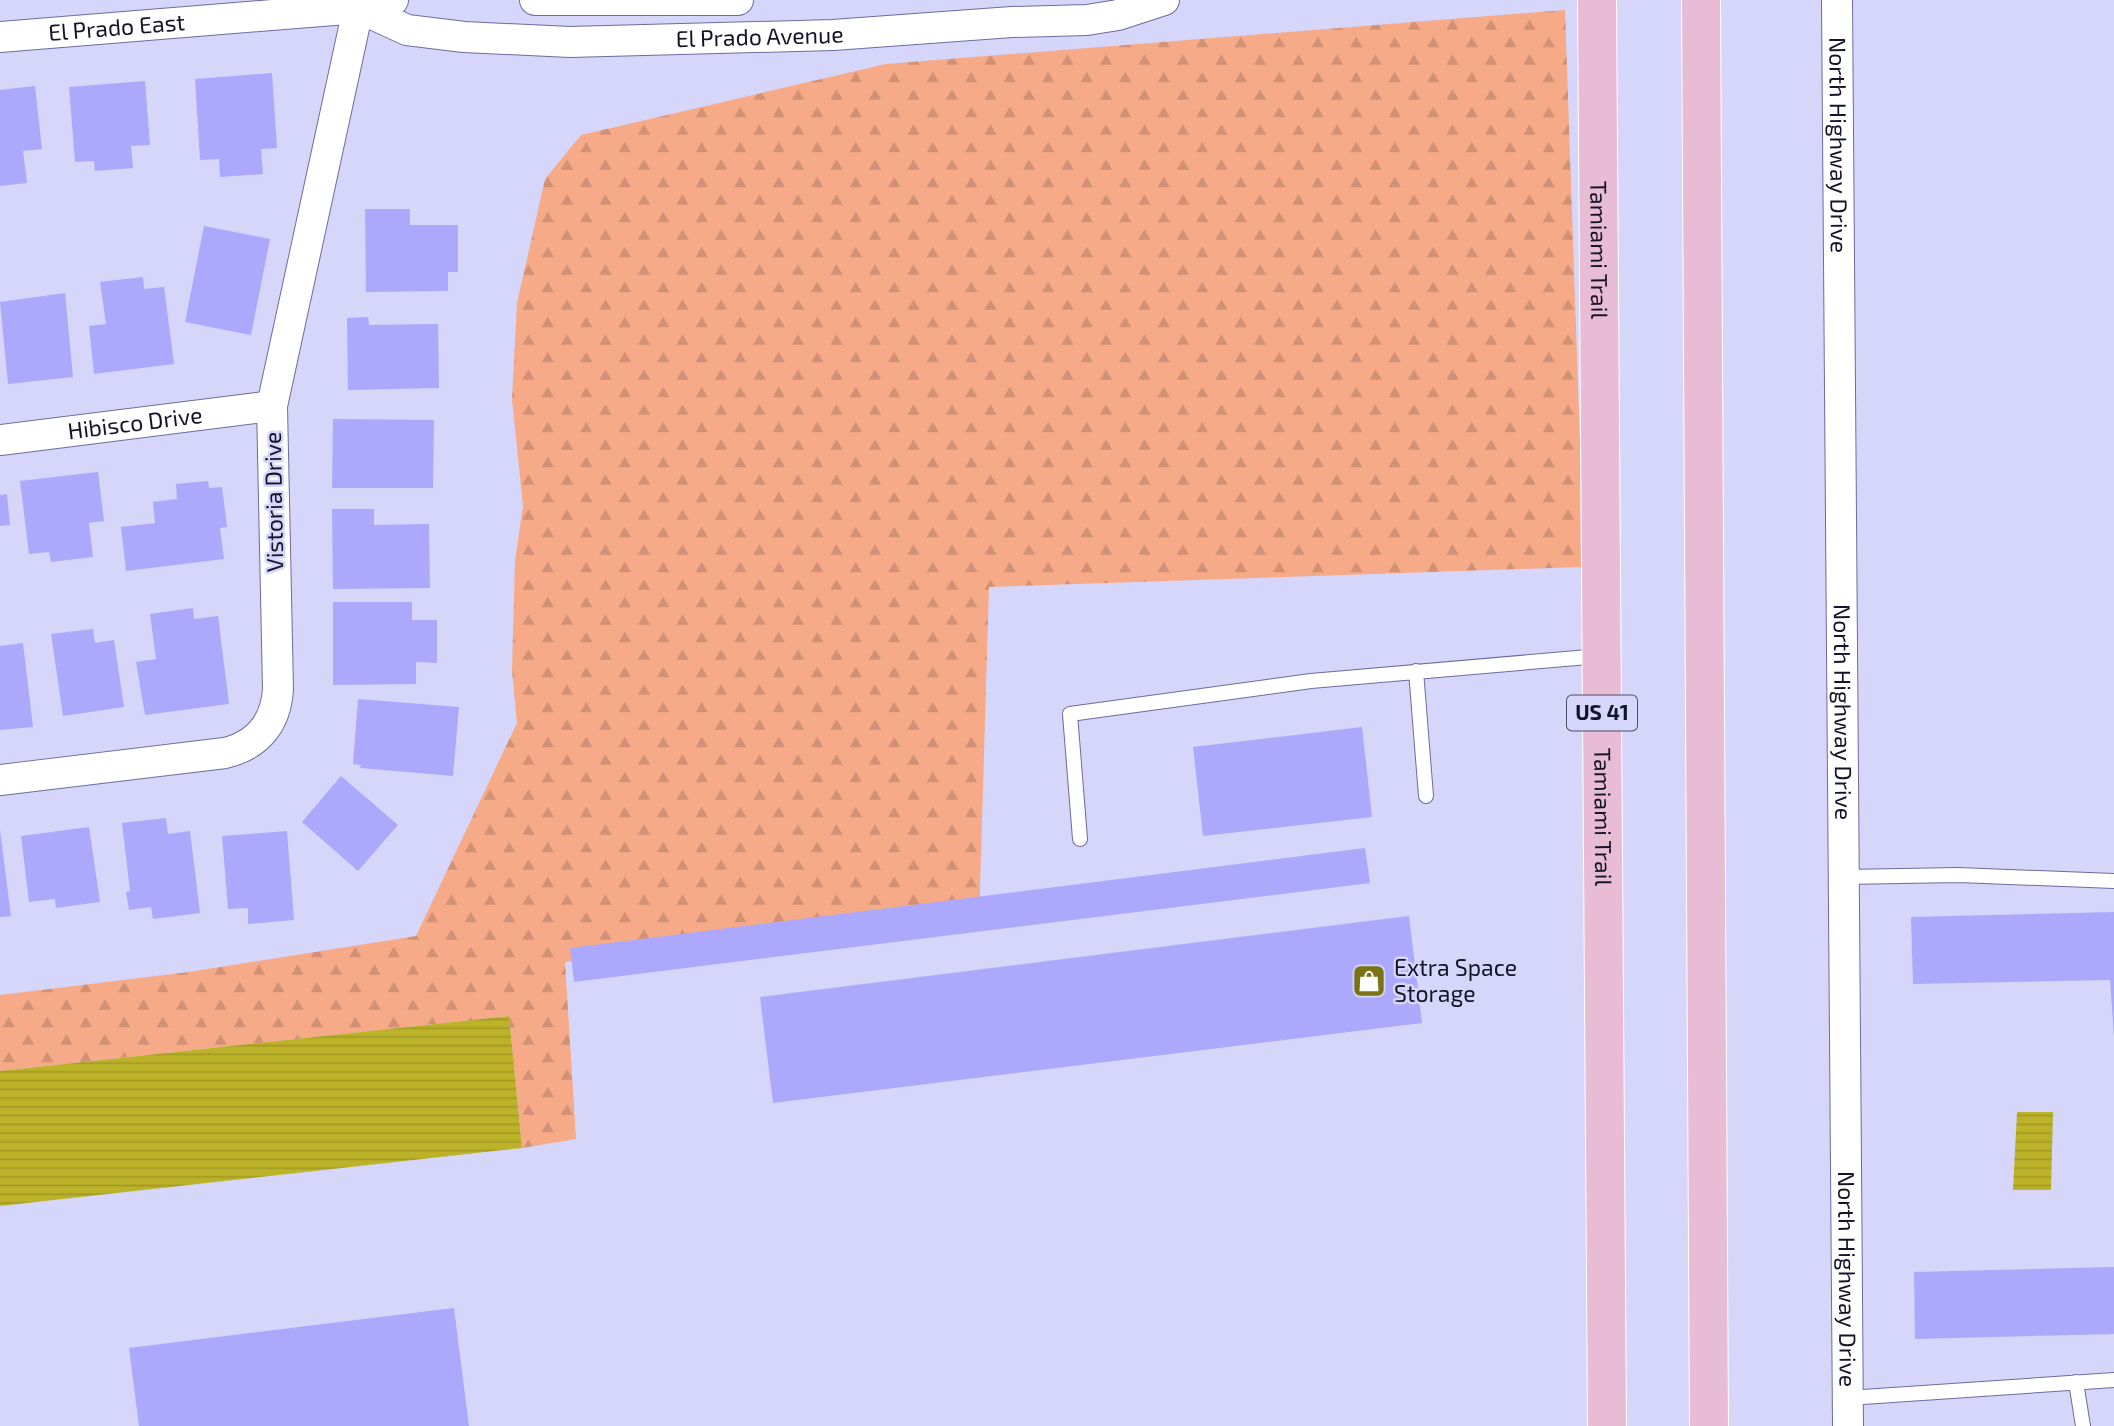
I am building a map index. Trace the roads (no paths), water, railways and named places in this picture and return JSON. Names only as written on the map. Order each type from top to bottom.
[{"type":"main road","name":"Tamiami Trail","points":[[1597,0],[1607,1426]]},
{"type":"main road","points":[[1701,0],[1709,1426]]},
{"type":"street","name":"El Prado Avenue","points":[[327,0],[359,4],[407,30],[464,37],[570,42],[833,35],[1012,11],[1087,20],[1118,15],[1164,0]]},
{"type":"street","name":"El Prado East","points":[[0,37],[393,0]]},
{"type":"street","points":[[535,0],[738,0]]},
{"type":"street","name":"North Highway Drive","points":[[1837,0],[1848,1412]]},
{"type":"street","points":[[680,1],[681,40]]},
{"type":"street","name":"Vistoria Drive","points":[[0,780],[225,753],[244,747],[266,729],[274,711],[278,689],[272,406],[359,4]]},
{"type":"street","name":"Hibisco Drive","points":[[0,440],[272,406]]},
{"type":"lane","points":[[1080,839],[1070,714],[1311,681],[1602,656]]},
{"type":"lane","points":[[1416,671],[1426,796]]},
{"type":"lane","points":[[1844,877],[1958,875],[2114,881]]},
{"type":"lane","points":[[1848,1412],[2076,1382],[2114,1380]]},
{"type":"lane","points":[[2076,1382],[2083,1426]]},
{"type":"place","name":"Extra Space Storage","points":[[1369,981]]}]
